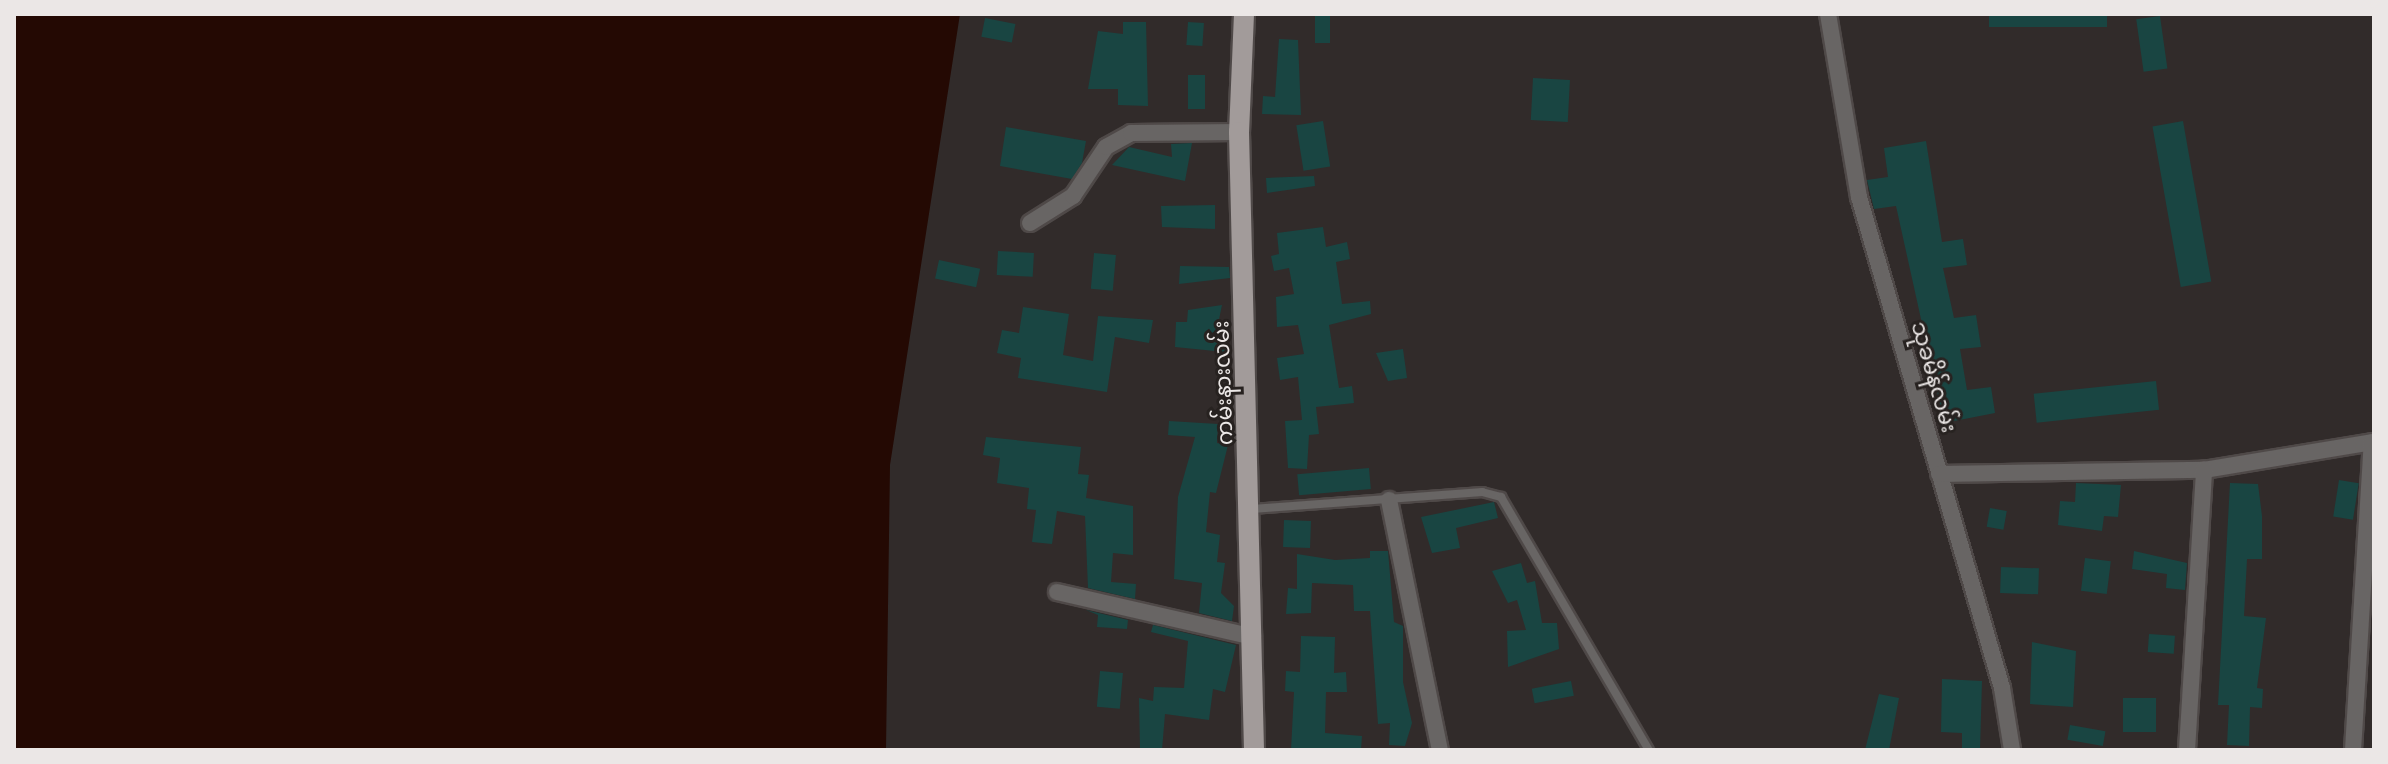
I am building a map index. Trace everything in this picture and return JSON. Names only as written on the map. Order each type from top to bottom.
[{"type":"main road","name":"ကမ်းနားလမ်း","points":[[1244,14],[1239,132],[1252,509],[1254,750]]},
{"type":"street","name":"သုခမိန်လမ်း","points":[[1828,14],[1859,197],[1939,474],[2012,750]]},
{"type":"street","points":[[1030,223],[1073,196],[1106,147],[1131,133],[1239,132]]},
{"type":"street","points":[[1939,474],[2204,470],[2373,443],[2353,750]]},
{"type":"street","points":[[2187,750],[2204,470]]},
{"type":"street","points":[[1389,500],[1440,750]]},
{"type":"street","points":[[1057,592],[1253,637]]},
{"type":"lane","points":[[1252,509],[1482,492],[1501,497],[1649,750]]},
{"type":"shaded area","points":[[14,14],[960,14],[890,465],[886,750],[14,750]]},
{"type":"building","points":[[1315,14],[1330,14],[1330,43],[1315,43]]},
{"type":"building","points":[[1989,14],[2107,14],[2107,27],[1989,27]]},
{"type":"building","points":[[2160,16],[2167,68],[2144,72],[2136,19]]},
{"type":"building","points":[[985,18],[1015,24],[1012,43],[981,37]]},
{"type":"building","points":[[1123,22],[1146,22],[1148,106],[1118,105],[1118,89],[1088,89],[1098,31],[1123,34]]},
{"type":"building","points":[[1188,22],[1204,23],[1202,46],[1186,45]]},
{"type":"building","points":[[1279,39],[1298,40],[1301,115],[1262,114],[1263,96],[1275,97]]},
{"type":"building","points":[[1188,75],[1205,75],[1205,109],[1188,109]]},
{"type":"building","points":[[1533,78],[1570,80],[1568,122],[1531,120]]},
{"type":"building","points":[[1323,121],[1330,166],[1304,171],[1296,125]]},
{"type":"building","points":[[2183,121],[2211,282],[2181,287],[2152,126]]},
{"type":"building","points":[[1006,127],[1086,141],[1082,163],[1072,179],[1000,166]]},
{"type":"building","points":[[1926,141],[1942,242],[1963,239],[1967,265],[1943,268],[1954,318],[1976,315],[1981,347],[1960,349],[1967,390],[1991,387],[1995,413],[1944,423],[1896,206],[1874,209],[1867,180],[1888,177],[1884,148]]},
{"type":"building","points":[[1192,143],[1185,181],[1112,165],[1129,147],[1172,157],[1171,144]]},
{"type":"building","points":[[1314,176],[1315,186],[1267,193],[1266,178]]},
{"type":"building","points":[[1215,205],[1215,229],[1162,227],[1161,206]]},
{"type":"building","points":[[1323,227],[1326,247],[1347,242],[1350,259],[1336,262],[1342,304],[1370,301],[1371,314],[1329,325],[1339,388],[1352,386],[1354,403],[1316,407],[1319,434],[1309,435],[1307,469],[1288,468],[1285,421],[1302,420],[1298,377],[1280,380],[1277,358],[1304,354],[1298,325],[1277,327],[1276,297],[1294,294],[1289,268],[1274,271],[1271,256],[1279,254],[1277,233]]},
{"type":"building","points":[[998,251],[1034,253],[1033,277],[997,275]]},
{"type":"building","points":[[1094,253],[1116,255],[1113,291],[1091,289]]},
{"type":"building","points":[[939,260],[980,269],[976,287],[935,279]]},
{"type":"building","points":[[1180,266],[1229,267],[1230,278],[1179,284]]},
{"type":"building","points":[[1222,305],[1217,329],[1228,330],[1225,352],[1175,347],[1176,322],[1187,322],[1188,310]]},
{"type":"building","points":[[1023,307],[1069,314],[1063,355],[1093,361],[1098,316],[1153,320],[1149,343],[1115,337],[1107,392],[1018,378],[1021,358],[997,353],[1002,330],[1019,333]]},
{"type":"building","points":[[1403,349],[1407,378],[1388,381],[1376,353]]},
{"type":"building","points":[[2156,381],[2159,410],[2037,423],[2034,394]]},
{"type":"building","points":[[1169,421],[1218,424],[1217,443],[1228,445],[1216,493],[1210,492],[1206,532],[1220,535],[1217,562],[1225,563],[1221,593],[1234,606],[1232,621],[1199,613],[1202,583],[1174,579],[1178,497],[1195,437],[1168,435]]},
{"type":"building","points":[[986,437],[1081,447],[1078,474],[1089,475],[1086,498],[1133,506],[1133,555],[1113,553],[1111,582],[1136,584],[1135,599],[1088,588],[1085,516],[1057,511],[1052,544],[1032,542],[1036,510],[1027,509],[1029,488],[997,483],[1000,458],[983,455]]},
{"type":"building","points":[[1369,468],[1371,489],[1299,495],[1297,474]]},
{"type":"building","points":[[2339,480],[2359,483],[2353,520],[2333,517]]},
{"type":"building","points":[[2076,483],[2121,485],[2118,517],[2104,516],[2102,531],[2058,525],[2060,501],[2075,502]]},
{"type":"building","points":[[2230,483],[2258,484],[2262,516],[2262,559],[2247,559],[2244,616],[2266,618],[2257,688],[2263,689],[2262,708],[2250,707],[2249,746],[2227,745],[2229,705],[2218,705]]},
{"type":"building","points":[[1494,502],[1498,518],[1456,528],[1460,548],[1432,553],[1421,517]]},
{"type":"building","points":[[1990,508],[2007,511],[2003,530],[1987,527]]},
{"type":"building","points":[[1284,520],[1311,521],[1310,548],[1283,547]]},
{"type":"building","points":[[1370,551],[1388,551],[1394,622],[1403,626],[1403,682],[1412,723],[1405,746],[1389,745],[1390,723],[1378,724],[1370,611],[1354,611],[1353,585],[1312,583],[1311,613],[1286,614],[1288,588],[1297,589],[1297,554],[1335,560],[1370,558]]},
{"type":"building","points":[[2134,551],[2187,563],[2185,590],[2166,588],[2167,574],[2132,569]]},
{"type":"building","points":[[2085,558],[2111,561],[2107,594],[2081,591]]},
{"type":"building","points":[[1521,563],[1527,583],[1535,581],[1542,623],[1557,623],[1559,649],[1508,667],[1507,631],[1526,630],[1517,600],[1508,603],[1492,571]]},
{"type":"building","points":[[2001,567],[2039,568],[2038,594],[2000,593]]},
{"type":"building","points":[[1086,610],[1128,620],[1127,629],[1097,627],[1098,615]]},
{"type":"building","points":[[1153,625],[1236,645],[1225,692],[1213,689],[1209,720],[1165,714],[1162,750],[1140,750],[1139,698],[1153,701],[1154,687],[1184,688],[1188,641],[1151,632]]},
{"type":"building","points":[[2149,634],[2175,636],[2174,654],[2148,652]]},
{"type":"building","points":[[1301,636],[1335,637],[1334,673],[1346,672],[1347,692],[1326,692],[1325,733],[1362,736],[1361,750],[1291,750],[1294,692],[1285,691],[1286,671],[1300,672]]},
{"type":"building","points":[[2032,642],[2076,651],[2073,707],[2030,704]]},
{"type":"building","points":[[1100,671],[1123,673],[1120,709],[1097,707]]},
{"type":"building","points":[[1942,679],[1982,681],[1980,750],[1962,750],[1962,733],[1941,732]]},
{"type":"building","points":[[1571,681],[1574,696],[1535,703],[1532,689]]},
{"type":"building","points":[[1879,694],[1899,698],[1889,750],[1865,750]]},
{"type":"building","points":[[2123,698],[2156,698],[2156,732],[2123,732]]},
{"type":"building","points":[[2070,725],[2105,731],[2103,746],[2067,740]]}]
